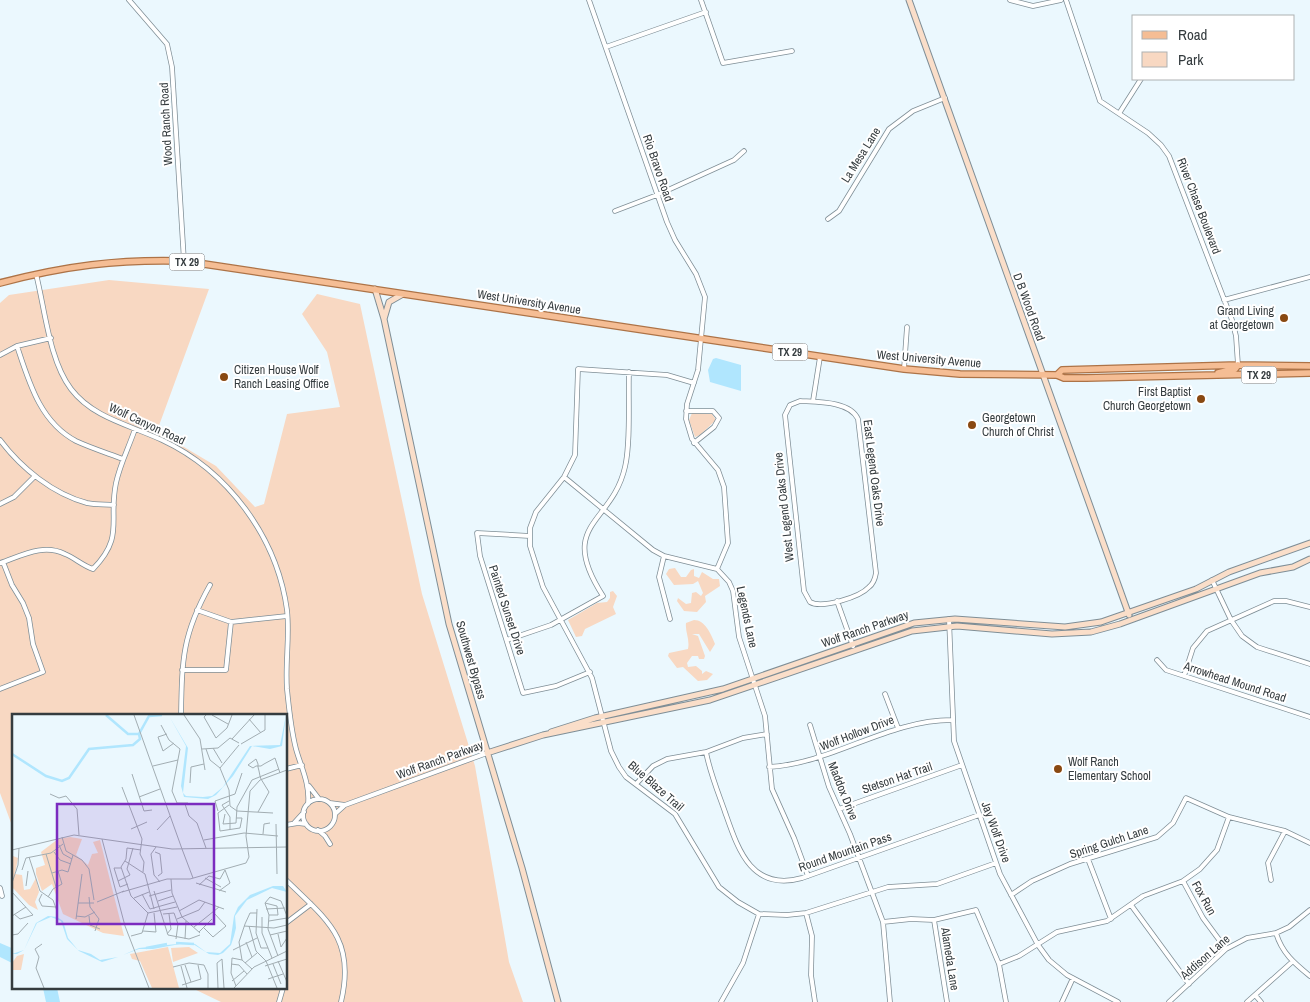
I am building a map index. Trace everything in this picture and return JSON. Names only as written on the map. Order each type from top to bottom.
[{"type":"main road","name":"West University Avenue","points":[[0,283],[95,263],[138,260],[184,261],[904,369],[968,374],[1057,375],[1064,378],[1310,374]]},
{"type":"main road","name":"West University Avenue","points":[[1057,375],[1062,370],[1238,365],[1310,366]]},
{"type":"main road","points":[[1208,376],[1235,369],[1238,365]]},
{"type":"main road","points":[[1266,375],[1274,369],[1294,366]]},
{"type":"street","name":"Wood Ranch Road","points":[[129,0],[167,44],[172,67],[184,261]]},
{"type":"street","name":"Rio Bravo Road","points":[[589,0],[672,235],[692,265],[702,288],[705,311],[694,383],[686,411]]},
{"type":"street","points":[[701,0],[723,63],[792,51]]},
{"type":"street","name":"D B Wood Road","points":[[909,0],[1131,620]]},
{"type":"street","points":[[1010,0],[1028,6],[1041,6],[1061,0]]},
{"type":"street","name":"River Chase Boulevard","points":[[1066,0],[1097,93],[1103,104],[1120,112],[1157,140],[1169,156],[1236,336],[1238,365]]},
{"type":"street","points":[[606,47],[706,12]]},
{"type":"street","points":[[1120,112],[1140,80]]},
{"type":"street","name":"La Mesa Lane","points":[[828,219],[839,210],[889,129],[913,111],[945,98]]},
{"type":"street","points":[[615,211],[657,195],[734,160],[744,151]]},
{"type":"street","name":"Wolf Canyon Road","points":[[36,274],[61,372],[76,396],[98,413],[188,455],[214,474],[232,492],[249,514],[264,540],[282,586],[287,616],[287,686],[291,714],[307,784],[308,804]]},
{"type":"street","points":[[1224,300],[1310,277]]},
{"type":"street","name":"Southwest Bypass","points":[[375,289],[384,319],[449,624],[529,891],[558,1002]]},
{"type":"street","points":[[384,319],[392,298],[405,293]]},
{"type":"street","points":[[904,369],[907,327]]},
{"type":"street","points":[[0,355],[17,346],[51,338]]},
{"type":"street","points":[[17,346],[28,381],[47,415],[76,440],[123,459]]},
{"type":"street","points":[[813,401],[820,357]]},
{"type":"street","name":"Blue Blaze Trail","points":[[629,372],[578,370],[576,450],[573,461],[564,477],[536,512],[530,536],[530,546],[543,587],[590,672],[616,762],[626,776],[675,814],[719,887],[738,902],[759,914]]},
{"type":"street","points":[[506,640],[551,625],[603,596],[590,572],[585,548],[591,525],[616,492],[626,465],[629,372],[667,375],[694,383]]},
{"type":"street","name":"East Legend Oaks Drive","points":[[813,401],[850,409],[859,421],[876,573],[874,582],[866,590],[837,601]]},
{"type":"street","name":"West Legend Oaks Drive","points":[[813,401],[793,403],[787,408],[784,415],[804,591],[807,599],[818,606],[837,601]]},
{"type":"street","points":[[564,477],[645,544],[664,556],[717,569],[728,543],[724,487],[718,470],[694,443],[687,426],[686,411],[713,411],[719,418],[714,427],[694,443]]},
{"type":"street","points":[[0,689],[43,672],[33,644],[29,618],[1,563],[37,550],[52,550],[63,553],[93,569],[105,557],[114,539],[115,486],[135,429]]},
{"type":"street","points":[[0,441],[13,458],[36,476],[72,498],[89,503],[114,505]]},
{"type":"street","points":[[0,504],[14,497],[36,476]]},
{"type":"street","name":"Painted Sunset Drive","points":[[530,536],[477,532],[480,556],[523,693],[556,686],[590,672]]},
{"type":"street","name":"Wolf Ranch Parkway","points":[[335,814],[345,805],[557,729],[603,716],[694,697],[753,679],[907,625],[949,619],[1066,627],[1094,624],[1128,614],[1229,572],[1310,543]]},
{"type":"street","points":[[664,556],[659,577],[670,619]]},
{"type":"street","name":"Wolf Ranch Parkway","points":[[543,735],[695,704],[756,686],[907,633],[949,626],[1065,634],[1091,632],[1131,620],[1263,572],[1297,566],[1310,559]]},
{"type":"street","name":"Legends Lane","points":[[717,569],[726,578],[733,591],[737,630],[765,716],[769,767],[774,794],[794,838],[808,876]]},
{"type":"street","points":[[1212,580],[1231,620],[1242,636],[1257,647],[1310,664]]},
{"type":"street","points":[[181,714],[182,670],[187,638],[197,610],[210,585]]},
{"type":"street","points":[[837,601],[854,651]]},
{"type":"street","points":[[1184,676],[1193,648],[1208,631],[1274,601],[1286,601],[1310,607]]},
{"type":"street","points":[[197,610],[231,622],[287,616]]},
{"type":"street","name":"Jay Wolf Drive","points":[[949,619],[954,741],[996,863],[1038,945],[1058,969],[1118,1002]]},
{"type":"street","points":[[182,670],[226,670],[231,622]]},
{"type":"street","name":"Arrowhead Mound Road","points":[[1157,660],[1166,670],[1310,717]]},
{"type":"street","points":[[885,694],[898,728]]},
{"type":"street","name":"Wolf Hollow Drive","points":[[769,767],[799,764],[819,758],[921,721],[952,720]]},
{"type":"street","name":"Maddox Drive","points":[[810,726],[819,758],[883,922],[890,1002]]},
{"type":"street","points":[[636,784],[645,773],[660,762],[706,752],[743,738],[767,734]]},
{"type":"street","name":"Round Mountain Pass","points":[[706,752],[710,770],[737,847],[744,859],[758,872],[774,879],[789,880],[808,876],[979,815]]},
{"type":"street","points":[[288,768],[302,765]]},
{"type":"street","name":"Stetson Hat Trail","points":[[838,809],[962,765]]},
{"type":"street","name":"Wolf Canyon Road","points":[[307,784],[319,799]]},
{"type":"street","name":"Spring Gulch Lane","points":[[1011,895],[1032,881],[1088,859],[1157,837],[1173,823],[1186,798],[1230,816],[1285,831],[1310,843]]},
{"type":"street","points":[[294,823],[304,812],[308,804],[319,799],[330,803],[335,814],[334,822],[329,827],[318,830]]},
{"type":"street","name":"Wolf Ranch Parkway","points":[[330,803],[345,805]]},
{"type":"street","points":[[304,812],[307,825]]},
{"type":"street","points":[[999,964],[1019,956],[1066,928],[1096,924],[1111,919],[1150,892],[1183,881],[1206,864],[1217,850],[1230,816]]},
{"type":"street","points":[[288,824],[294,823],[307,825],[318,830],[328,839],[330,844]]},
{"type":"street","points":[[328,839],[329,827]]},
{"type":"street","points":[[1272,880],[1268,863],[1285,831]]},
{"type":"street","points":[[1088,859],[1111,919]]},
{"type":"street","points":[[722,1002],[743,964],[759,914],[806,913],[888,887],[937,884],[996,863]]},
{"type":"street","name":"Fox Run","points":[[1183,881],[1203,918],[1226,948]]},
{"type":"street","points":[[288,882],[328,921],[342,943],[345,957],[344,990],[341,1002]]},
{"type":"street","points":[[0,888],[2,896]]},
{"type":"street","points":[[288,921],[311,904]]},
{"type":"street","points":[[1131,905],[1189,984]]},
{"type":"street","points":[[883,922],[911,919],[934,920],[976,910],[999,964],[1006,1002]]},
{"type":"street","name":"Addison Lane","points":[[1169,1002],[1226,948],[1247,938],[1276,933],[1289,927],[1310,911]]},
{"type":"street","points":[[806,913],[812,936],[811,975],[815,1002]]},
{"type":"street","name":"Alameda Lane","points":[[934,920],[947,1002]]},
{"type":"street","points":[[1276,933],[1282,951],[1292,962],[1310,976]]},
{"type":"street","points":[[1247,1002],[1292,962]]},
{"type":"street","points":[[1062,1002],[1073,978]]},
{"type":"street","points":[[1255,995],[1261,1002]]},
{"type":"green space","points":[[109,280],[209,289],[157,431],[216,466],[255,507],[264,504],[287,414],[340,407],[327,352],[302,314],[317,294],[360,304],[422,594],[475,766],[509,962],[523,1002],[221,1002],[196,990],[288,990],[288,714],[12,714],[12,826],[0,793],[0,303],[9,295]]},
{"type":"green space","points":[[692,413],[712,414],[716,420],[700,435],[695,437],[689,420]]},
{"type":"green space","points":[[675,568],[681,577],[686,577],[694,569],[694,576],[699,578],[702,572],[713,579],[719,579],[720,586],[705,596],[706,602],[697,612],[684,611],[677,601],[678,598],[686,604],[691,603],[692,593],[696,592],[701,596],[703,593],[698,581],[693,584],[674,585],[666,574],[669,569]]},
{"type":"green space","points":[[613,591],[617,596],[613,607],[616,614],[585,629],[582,636],[576,637],[568,620],[597,603],[607,602],[610,598],[610,592]]},
{"type":"green space","points":[[694,620],[704,625],[715,644],[710,652],[699,634],[692,634],[698,636],[705,656],[704,659],[699,659],[698,656],[692,656],[687,663],[688,667],[696,666],[702,671],[702,674],[706,671],[713,674],[707,680],[698,681],[683,667],[677,668],[668,656],[669,653],[688,649],[686,623]]},
{"type":"water","points":[[716,358],[741,365],[741,391],[710,382],[708,370],[713,359]]},
{"type":"water","points":[[0,943],[12,948],[12,963],[0,957]]},
{"type":"water","points":[[43,990],[57,990],[60,1002],[46,1002]]},
{"type":"place","name":"Grand Living at Georgetown","points":[[1284,318]]},
{"type":"place","name":"Citizen House Wolf Ranch Leasing Office","points":[[224,377]]},
{"type":"place","name":"First Baptist Church Georgetown","points":[[1201,399]]},
{"type":"place","name":"Georgetown Church of Christ","points":[[972,425]]},
{"type":"place","name":"Wolf Ranch Elementary School","points":[[1058,769]]}]
